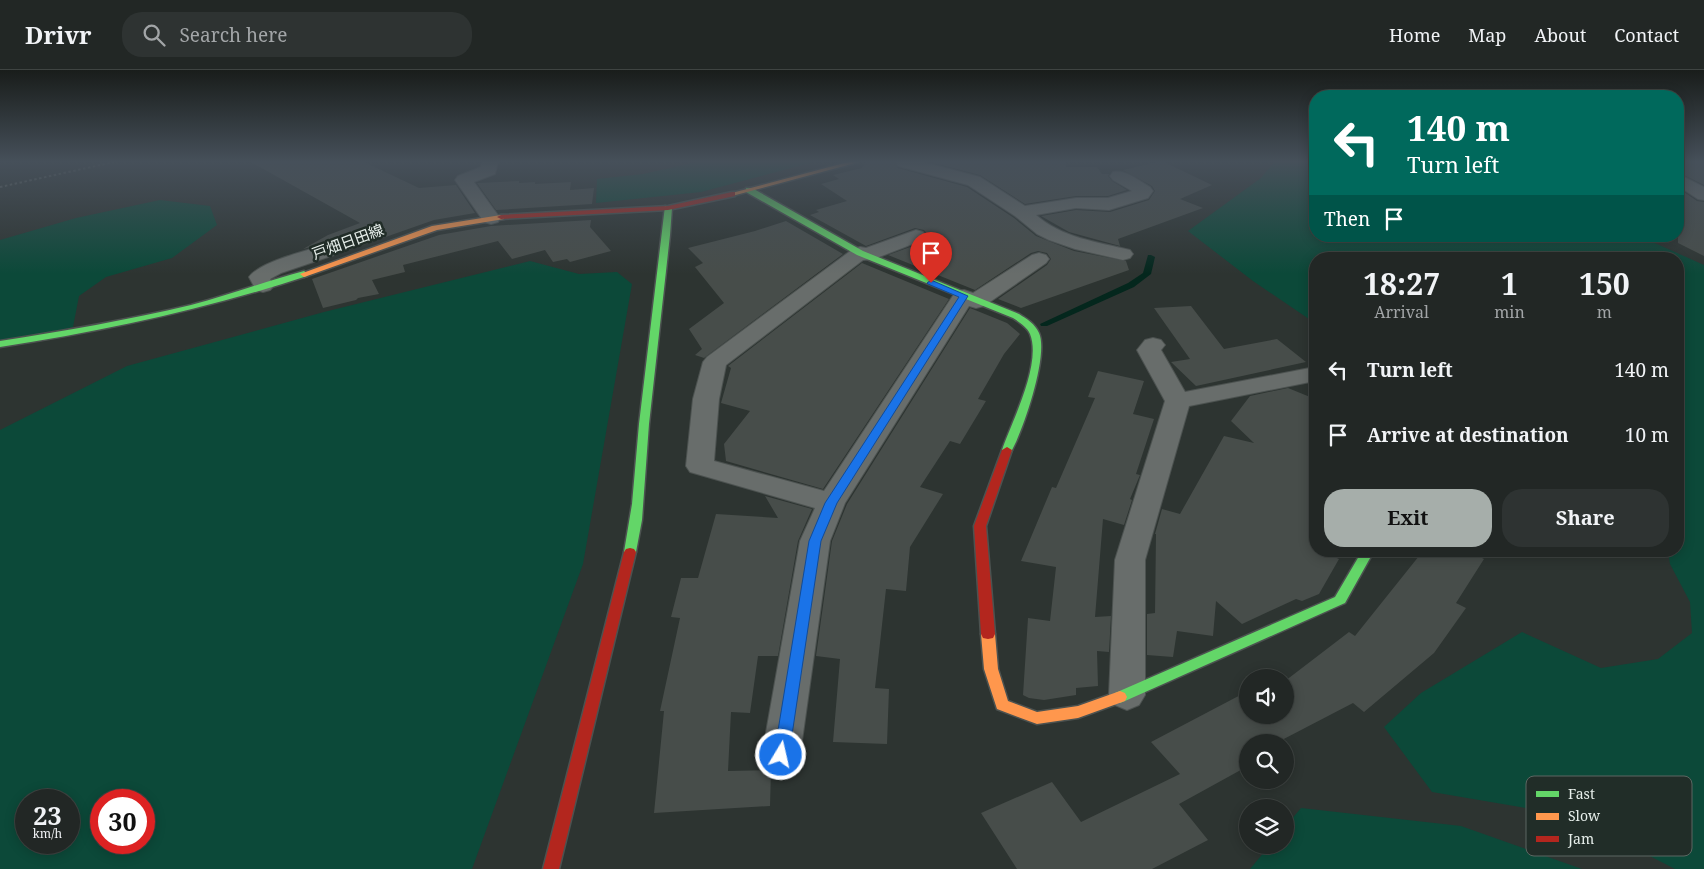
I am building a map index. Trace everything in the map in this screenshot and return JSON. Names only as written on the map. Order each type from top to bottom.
[{"type":"street","points":[[478,199],[491,218]]},
{"type":"street","name":"戸畑日田線","points":[[0,344],[75,332],[155,315],[303,274],[436,228],[491,218],[668,208],[707,199]]},
{"type":"street","points":[[766,199],[863,254],[970,299],[1016,316],[1032,326],[1038,339],[1038,364],[980,526],[991,669],[1002,705],[1037,718],[1078,712],[1127,695],[1340,600],[1365,557]]},
{"type":"street","points":[[1002,199],[1022,212],[1039,228],[1062,239],[1123,254]]},
{"type":"street","points":[[1022,212],[1076,203],[1109,204],[1125,199]]},
{"type":"street","points":[[551,869],[635,534],[644,425],[665,259],[668,208]]},
{"type":"street","points":[[831,503],[700,466],[706,399],[715,362],[863,254],[916,236]]},
{"type":"street","points":[[263,286],[259,277],[274,269],[330,250]]},
{"type":"street","points":[[781,755],[815,541],[831,503],[970,299],[1039,259]]},
{"type":"street","points":[[1127,695],[1130,560],[1178,401],[1149,350],[1154,345]]},
{"type":"street","points":[[1178,401],[1309,375]]},
{"type":"green space","points":[[596,199],[631,199],[596,203]]},
{"type":"green space","points":[[1232,199],[1309,199],[1309,242],[1652,242],[1675,252],[1309,252],[1309,319],[1253,281],[1188,231]]},
{"type":"green space","points":[[160,200],[210,206],[217,225],[172,258],[106,277],[79,296],[73,327],[0,346],[0,240],[76,218]]},
{"type":"green space","points":[[1684,256],[1704,265],[1704,869],[1675,869],[1650,856],[1692,856],[1692,776],[1526,776],[1526,808],[1432,792],[1384,727],[1421,693],[1522,632],[1601,668],[1658,659],[1692,633],[1690,602],[1670,564],[1669,557],[1684,557]]},
{"type":"green space","points":[[530,261],[579,274],[617,272],[632,284],[583,564],[472,869],[0,869],[0,430],[127,366],[324,312]]},
{"type":"green space","points":[[1301,808],[1461,826],[1526,849],[1526,856],[1545,856],[1582,869],[1250,869],[1262,854],[1294,854],[1294,816]]},
{"type":"building","points":[[318,199],[466,199],[475,213],[434,220],[340,253],[342,250],[338,245],[331,242],[303,249],[328,235],[360,223]]},
{"type":"building","points":[[488,199],[593,199],[592,204],[496,210]]},
{"type":"building","points":[[844,199],[986,199],[1014,218],[1036,236],[1074,251],[1126,261],[1129,270],[1021,308],[998,299],[1047,265],[1051,259],[1047,253],[1038,251],[1031,253],[975,290],[888,255],[924,242],[928,235],[924,230],[915,228],[866,246],[810,215],[819,212],[816,210],[847,201]]},
{"type":"building","points":[[1018,199],[1055,199],[1025,204]]},
{"type":"building","points":[[1181,199],[1203,208],[1118,239],[1120,246],[1069,232],[1041,216],[1076,210],[1110,212],[1149,200]]},
{"type":"building","points":[[1684,199],[1704,202],[1704,256],[1678,243],[1684,242]]},
{"type":"building","points":[[591,220],[590,227],[611,251],[570,262],[567,259],[553,262],[545,250],[512,259],[498,241],[403,265],[405,272],[372,280],[379,294],[323,308],[312,279],[439,235],[491,226]]},
{"type":"building","points":[[786,221],[843,254],[704,358],[695,355],[702,349],[689,329],[724,303],[695,267],[703,263],[688,248]]},
{"type":"building","points":[[862,263],[949,299],[823,489],[726,461],[724,444],[750,411],[721,403],[731,368],[728,366]]},
{"type":"building","points":[[1191,306],[1224,349],[1277,339],[1306,362],[1196,386],[1171,362],[1190,359],[1154,308]]},
{"type":"building","points":[[970,308],[1007,323],[1020,334],[1004,354],[978,399],[986,401],[960,444],[950,441],[920,487],[943,494],[910,547],[906,591],[886,589],[875,688],[889,689],[887,744],[833,742],[840,659],[816,656],[832,541],[847,504]]},
{"type":"building","points":[[1098,371],[1144,381],[1133,414],[1154,419],[1136,474],[1140,475],[1130,499],[1132,500],[1124,525],[1103,519],[1095,617],[1111,616],[1109,652],[1097,651],[1098,686],[1076,688],[1076,695],[1044,700],[1029,698],[1023,695],[1028,618],[1050,621],[1056,567],[1021,561],[1052,487],[1056,488],[1095,398],[1088,397]]},
{"type":"building","points":[[1288,388],[1309,397],[1309,557],[1334,557],[1339,559],[1319,594],[1302,601],[1296,599],[1242,624],[1216,601],[1213,636],[1177,631],[1173,657],[1147,655],[1147,614],[1155,613],[1155,534],[1162,509],[1180,514],[1224,436],[1254,443],[1231,421],[1250,396]]},
{"type":"building","points":[[765,496],[812,509],[798,541],[778,656],[758,656],[750,713],[731,712],[728,771],[771,770],[770,806],[654,813],[664,711],[660,711],[680,618],[671,617],[681,578],[698,578],[716,514],[778,518]]},
{"type":"building","points":[[1418,557],[1480,557],[1484,559],[1456,603],[1466,608],[1434,653],[1364,712],[1353,703],[1293,734],[1239,734],[1239,771],[1179,804],[1208,840],[1152,869],[1017,869],[981,813],[1052,782],[1081,822],[1180,774],[1151,742],[1239,696],[1239,724],[1294,724],[1294,674],[1349,632],[1355,636]]},
{"type":"waterway","points":[[1044,324],[1131,285],[1147,274],[1151,257]]},
{"type":"traffic: fast","points":[[765,199],[860,253],[1016,316],[1030,326],[1035,335],[1037,360],[1028,392],[1007,450]]},
{"type":"traffic: fast","points":[[630,552],[638,504],[642,440],[661,289],[668,208]]},
{"type":"traffic: fast","points":[[0,344],[77,332],[154,316],[230,297],[304,274]]},
{"type":"traffic: fast","points":[[1120,697],[1340,600],[1365,557]]},
{"type":"traffic: slow","points":[[304,274],[435,228],[501,217]]},
{"type":"traffic: slow","points":[[988,634],[991,669],[1002,705],[1037,718],[1078,712],[1120,697]]},
{"type":"traffic: jam","points":[[501,217],[668,208],[708,199]]},
{"type":"traffic: jam","points":[[988,634],[980,526],[1007,450]]},
{"type":"traffic: jam","points":[[551,869],[630,552]]},
{"type":"route","points":[[781,755],[815,541],[831,503],[964,296],[931,283]]}]
